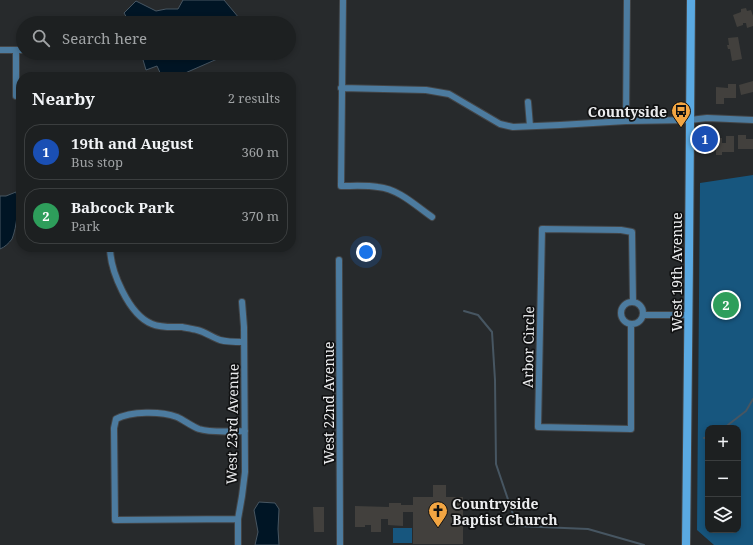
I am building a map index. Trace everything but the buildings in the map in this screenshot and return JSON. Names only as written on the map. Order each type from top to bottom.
[{"type":"street","points":[[343,0],[341,186],[378,187],[390,190],[407,199],[432,217]]},
{"type":"street","points":[[626,121],[627,0]]},
{"type":"street","name":"West 19th Avenue","points":[[686,545],[691,0]]},
{"type":"street","points":[[0,50],[16,50],[16,96]]},
{"type":"street","points":[[341,88],[426,90],[449,94],[500,124],[514,127],[626,121],[690,120],[707,118],[753,120]]},
{"type":"street","points":[[528,102],[530,126]]},
{"type":"street","name":"Arbor Circle","points":[[631,325],[631,429],[538,427],[542,229],[621,230],[632,232],[633,302]]},
{"type":"street","points":[[110,252],[113,268],[126,297],[134,310],[144,320],[153,325],[192,329],[229,342],[244,342]]},
{"type":"street","name":"West 22nd Avenue","points":[[339,260],[340,545]]},
{"type":"street","name":"West 23rd Avenue","points":[[238,545],[238,519],[245,472],[244,342],[242,302]]},
{"type":"street","points":[[633,302],[642,308],[643,315],[638,323],[631,325],[622,320],[621,313],[623,306],[633,302]]},
{"type":"street","points":[[643,315],[689,315]]},
{"type":"street","points":[[238,519],[115,520],[114,428],[116,419],[123,415],[137,413],[163,414],[177,417],[199,429],[245,431]]},
{"type":"shaded area","points":[[183,0],[224,0],[237,16],[126,16],[124,13],[136,1],[156,11],[178,9]]},
{"type":"shaded area","points":[[143,60],[215,60],[187,72],[160,72],[157,66],[146,70]]},
{"type":"shaded area","points":[[753,175],[753,545],[714,545],[697,530],[700,183]]},
{"type":"shaded area","points":[[16,192],[16,222],[12,239],[0,249],[0,196],[6,196]]},
{"type":"shaded area","points":[[259,502],[275,503],[279,509],[279,545],[255,545],[258,532],[254,510]]},
{"type":"shaded area","points":[[393,528],[412,528],[412,543],[393,543]]},
{"type":"waterway","points":[[464,311],[478,315],[492,332],[495,380],[496,464],[517,526],[588,529],[644,545]]},
{"type":"waterway","points":[[728,425],[746,411],[753,399]]},
{"type":"place","name":"Countyside","points":[[681,128]]},
{"type":"place","name":"19th and August","points":[[705,139]]},
{"type":"place","name":"Babcock Park","points":[[726,305]]},
{"type":"place","name":"Countryside Baptist Church","points":[[438,528]]}]
